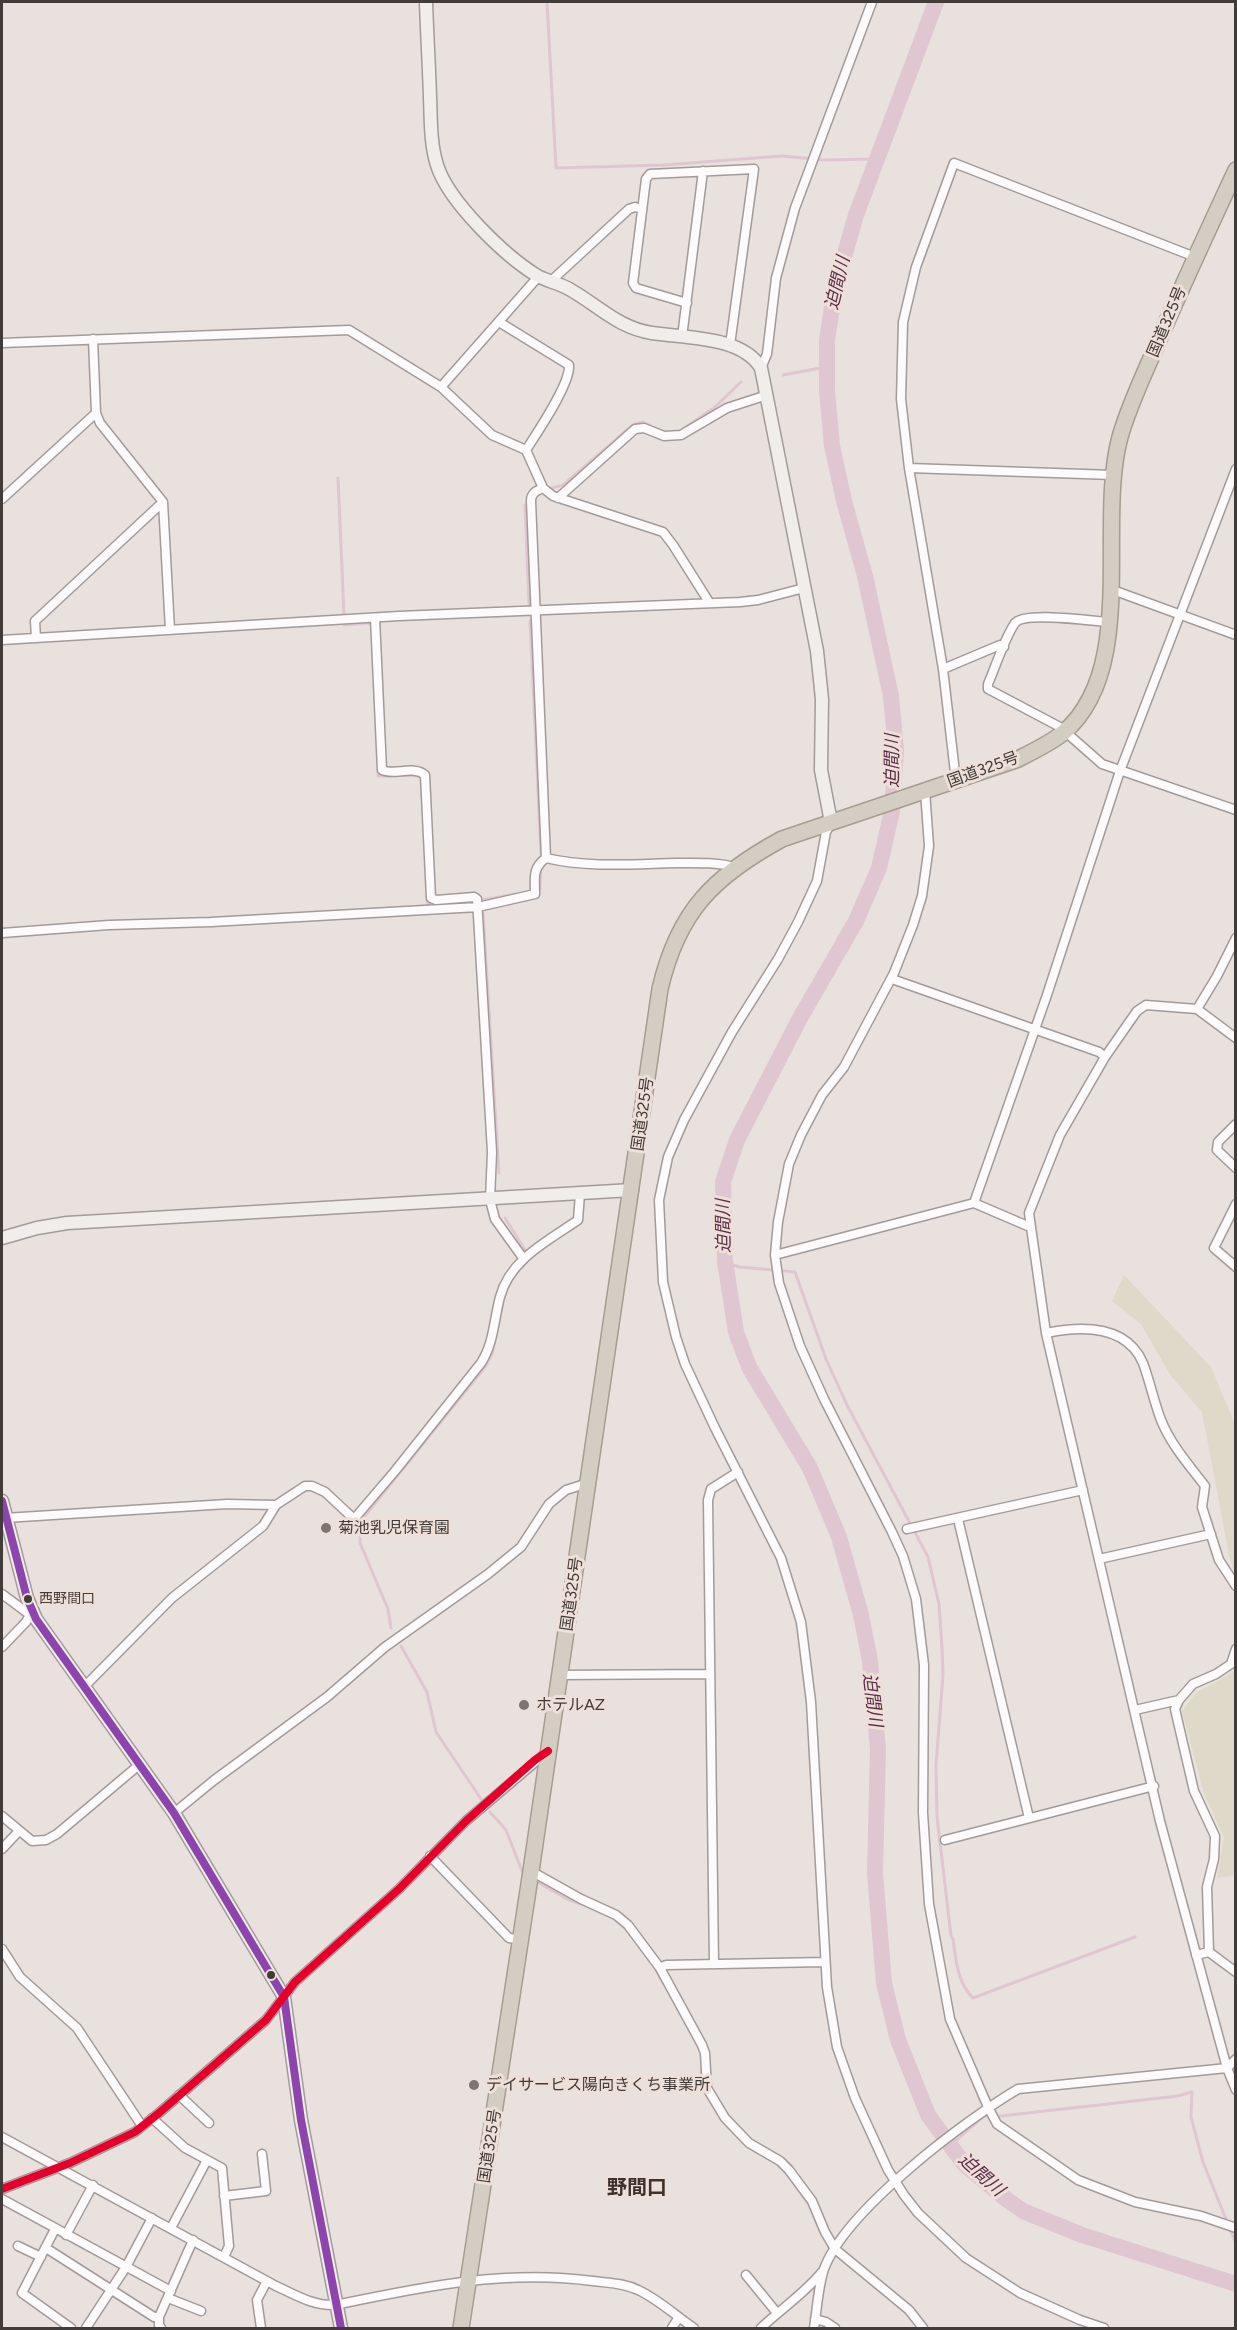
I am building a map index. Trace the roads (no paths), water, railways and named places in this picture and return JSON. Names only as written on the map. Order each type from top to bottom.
[{"type":"highway","name":"国道325号","points":[[461,2328],[521,1940],[660,988],[666,964],[693,909],[718,881],[735,867],[782,839],[956,781],[1034,752],[1064,732],[1083,711],[1098,682],[1105,657],[1110,589],[1113,475],[1120,439],[1130,406],[1236,170]]},
{"type":"street","points":[[426,2],[432,134],[439,172],[449,190],[498,245],[538,277],[574,291],[629,328],[730,345],[751,355],[761,368],[820,674],[821,770],[831,822],[826,832],[817,881],[802,914],[778,959],[732,1032],[684,1120],[669,1157],[661,1186],[663,1282],[676,1337],[697,1391],[781,1558],[796,1603],[805,1646],[811,1702],[825,1962],[834,2035],[864,2120],[896,2182],[918,2213],[966,2258],[1020,2293],[1080,2320],[1104,2328]]},
{"type":"street","points":[[761,368],[767,354],[776,278],[795,208],[872,2]]},
{"type":"street","points":[[956,781],[943,669],[909,468],[901,399],[903,322],[916,267],[954,163],[1195,257]]},
{"type":"street","points":[[687,303],[636,288],[633,283],[646,178],[650,174],[754,169],[730,345]]},
{"type":"street","points":[[682,337],[703,171]]},
{"type":"street","points":[[551,281],[629,209],[634,207],[642,209]]},
{"type":"street","points":[[441,387],[538,277]]},
{"type":"street","points":[[500,322],[569,365],[567,377],[556,400],[526,450]]},
{"type":"street","points":[[2,343],[349,330],[441,387],[492,435],[526,450],[543,488],[558,498],[663,532],[709,602]]},
{"type":"street","points":[[93,339],[96,413],[100,423],[163,502],[170,630]]},
{"type":"street","points":[[558,498],[635,429],[644,428],[664,436],[681,435],[727,408],[767,395]]},
{"type":"street","points":[[2,499],[96,413]]},
{"type":"street","points":[[909,468],[1113,475]]},
{"type":"street","points":[[974,1203],[1035,1030],[1120,771],[1236,469]]},
{"type":"street","points":[[543,488],[531,496],[531,501],[546,858]]},
{"type":"street","points":[[36,638],[35,621],[163,502]]},
{"type":"street","points":[[2,640],[375,618],[758,600],[804,588]]},
{"type":"street","points":[[1110,589],[1236,635]]},
{"type":"street","points":[[375,618],[382,770],[389,772],[418,771],[425,775],[431,897],[436,900],[474,897],[477,899],[492,1143],[490,1200],[495,1219],[523,1258]]},
{"type":"street","points":[[1108,622],[1026,618],[1015,623],[988,684],[988,689],[1060,727],[1102,764],[1236,810]]},
{"type":"street","points":[[943,669],[1000,645],[1004,647]]},
{"type":"street","points":[[922,792],[929,846],[922,896],[891,979],[844,1067],[822,1095],[789,1164],[778,1222],[775,1255],[779,1284],[792,1325],[825,1399],[903,1556],[916,1599],[924,1665],[923,1813],[929,1904],[950,2019],[988,2107],[997,2124],[1078,2180],[1135,2202],[1201,2216],[1236,2228]]},
{"type":"street","points":[[546,858],[562,862],[637,864],[718,862],[735,867]]},
{"type":"street","points":[[2,933],[109,925],[211,922],[478,907],[535,894],[536,869],[538,864],[546,858]]},
{"type":"street","points":[[1197,1009],[1236,938]]},
{"type":"street","points":[[891,979],[1099,1052],[1105,1057]]},
{"type":"street","points":[[1236,1038],[1197,1009],[1146,1005],[1137,1011],[1105,1057],[1060,1135],[1029,1212],[1046,1333],[1154,1786],[1160,1821],[1227,2068],[1236,2090]]},
{"type":"street","points":[[1236,1124],[1218,1142],[1216,1150],[1236,1168]]},
{"type":"street","points":[[2,1238],[37,1228],[67,1223],[632,1190]]},
{"type":"street","points":[[84,1687],[172,1598],[263,1526],[276,1505],[305,1486],[312,1486],[325,1492],[354,1519],[395,1472],[485,1356],[490,1345],[504,1286],[523,1258],[578,1221],[579,1194]]},
{"type":"street","points":[[775,1255],[974,1203],[1030,1227]]},
{"type":"street","points":[[1236,1204],[1214,1248],[1236,1267]]},
{"type":"street","points":[[1046,1333],[1072,1328],[1105,1330],[1123,1339],[1138,1353],[1162,1421],[1180,1453],[1204,1486],[1202,1507],[1220,1560],[1236,1586]]},
{"type":"street","points":[[714,1964],[708,1500],[711,1490],[738,1472]]},
{"type":"street","points":[[174,1813],[213,1781],[327,1697],[386,1647],[488,1574],[521,1547],[549,1504],[566,1490],[588,1483]]},
{"type":"street","points":[[907,1529],[1083,1490]]},
{"type":"street","points":[[2,1501],[33,1617]]},
{"type":"street","points":[[5,1518],[227,1504],[276,1505]]},
{"type":"street","points":[[958,1519],[1029,1818]]},
{"type":"street","points":[[1099,1559],[1211,1534]]},
{"type":"street","points":[[2,1594],[33,1617],[174,1813],[284,1997],[301,2120],[340,2328]]},
{"type":"street","points":[[2,1647],[33,1617]]},
{"type":"street","points":[[1209,1952],[1207,1887],[1214,1859],[1215,1836],[1194,1791],[1175,1709],[1179,1700],[1193,1684],[1216,1674],[1231,1664],[1236,1649]]},
{"type":"street","points":[[560,1675],[710,1674]]},
{"type":"street","points":[[1135,1710],[1179,1700]]},
{"type":"street","points":[[2,2189],[59,2167],[135,2132],[266,2020],[295,1982],[399,1889],[430,1856],[526,1768],[548,1751]]},
{"type":"street","points":[[2,1816],[32,1841],[46,1840],[57,1834],[140,1765]]},
{"type":"street","points":[[945,1840],[1154,1786]]},
{"type":"street","points":[[2,1850],[19,1831]]},
{"type":"street","points":[[430,1856],[508,1938],[521,1940]]},
{"type":"street","points":[[531,1871],[581,1899],[616,1915],[639,1938],[660,1968],[705,2053],[706,2081],[713,2101],[741,2136],[780,2161],[789,2170],[812,2201],[835,2249],[909,2310],[923,2328]]},
{"type":"street","points":[[2,1949],[20,1977],[77,2028],[142,2126]]},
{"type":"street","points":[[1196,1955],[1209,1952],[1236,1972]]},
{"type":"street","points":[[660,1968],[666,1965],[825,1962]]},
{"type":"street","points":[[761,2328],[812,2284],[824,2270],[835,2249],[868,2207],[988,2107],[1018,2089],[1227,2068],[1236,2059]]},
{"type":"street","points":[[179,2095],[209,2123]]},
{"type":"street","points":[[152,2118],[185,2148],[222,2168],[229,2246],[224,2258]]},
{"type":"street","points":[[2,2137],[224,2258],[310,2302],[325,2306],[335,2305],[502,2276],[567,2277],[621,2284],[638,2289],[694,2328]]},
{"type":"street","points":[[224,2196],[266,2191],[262,2154]]},
{"type":"street","points":[[171,2228],[207,2160]]},
{"type":"street","points":[[66,2235],[93,2185]]},
{"type":"street","points":[[2,2199],[201,2311]]},
{"type":"street","points":[[86,2328],[126,2267],[152,2218]]},
{"type":"street","points":[[56,2229],[22,2293],[71,2328]]},
{"type":"street","points":[[161,2328],[159,2318],[193,2240]]},
{"type":"street","points":[[18,2246],[41,2257]]},
{"type":"street","points":[[46,2248],[111,2291],[159,2318]]},
{"type":"street","points":[[824,2270],[815,2324],[826,2322],[835,2328]]},
{"type":"street","points":[[746,2275],[777,2313]]},
{"type":"street","points":[[261,2328],[257,2300],[267,2281]]},
{"type":"street","points":[[672,2328],[679,2318]]},
{"type":"waterway","points":[[547,2],[556,168],[664,165],[782,156],[823,160],[876,159]]},
{"type":"waterway","name":"迫間川","points":[[936,2],[856,215],[835,288],[827,340],[827,391],[832,446],[844,501],[865,576],[891,696],[896,751],[892,811],[879,868],[856,921],[800,1018],[737,1140],[723,1182],[725,1261],[736,1332],[749,1367],[810,1468],[839,1537],[861,1615],[870,1661],[878,1749],[875,1873],[884,1983],[898,2040],[928,2115],[964,2164],[1023,2211],[1082,2235],[1236,2284]]},
{"type":"waterway","points":[[783,375],[826,367]]},
{"type":"waterway","points":[[683,429],[715,407],[741,382]]},
{"type":"waterway","points":[[552,488],[563,485],[633,425],[643,422],[652,427]]},
{"type":"waterway","points":[[338,478],[344,615]]},
{"type":"waterway","points":[[525,505],[529,604]]},
{"type":"waterway","points":[[530,621],[541,854]]},
{"type":"waterway","points":[[344,625],[370,623],[372,627]]},
{"type":"waterway","points":[[378,769],[378,776],[391,776]]},
{"type":"waterway","points":[[401,775],[421,776],[422,797]]},
{"type":"waterway","points":[[537,890],[540,889],[541,866]]},
{"type":"waterway","points":[[482,900],[516,894]]},
{"type":"waterway","points":[[427,896],[428,904],[437,904]]},
{"type":"waterway","points":[[464,902],[473,901]]},
{"type":"waterway","points":[[483,913],[499,1173]]},
{"type":"waterway","points":[[505,1218],[525,1250]]},
{"type":"waterway","points":[[725,1263],[740,1267],[795,1272],[826,1359],[847,1405],[928,1557],[939,1604],[943,1675],[936,1765],[937,1817],[951,1936],[958,1970],[968,1992],[973,1998],[1135,1937]]},
{"type":"waterway","points":[[391,1628],[388,1609],[360,1543],[360,1522],[485,1367],[492,1354],[502,1307]]},
{"type":"waterway","points":[[401,1646],[427,1692],[436,1732],[481,1799]]},
{"type":"waterway","points":[[490,1812],[506,1830],[522,1871]]},
{"type":"waterway","points":[[537,1882],[569,1900],[588,1906]]},
{"type":"waterway","points":[[655,1968],[663,1983]]},
{"type":"waterway","points":[[702,2066],[701,2081],[704,2089]]},
{"type":"waterway","points":[[950,2146],[984,2116],[1178,2096],[1192,2092],[1191,2117],[1203,2162],[1236,2244]]},
{"type":"waterway","points":[[783,2169],[811,2207]]},
{"type":"waterway","points":[[815,2219],[829,2247]]},
{"type":"waterway","points":[[898,2306],[909,2315]]},
{"type":"place","name":"菊池乳児保育園","points":[[326,1528]]},
{"type":"place","name":"西野間口","points":[[28,1599]]},
{"type":"place","name":"ホテルAZ","points":[[524,1705]]},
{"type":"place","name":"デイサービス陽向きくち事業所","points":[[474,2085]]},
{"type":"district","name":"野間口","points":[[637,2188]]}]
